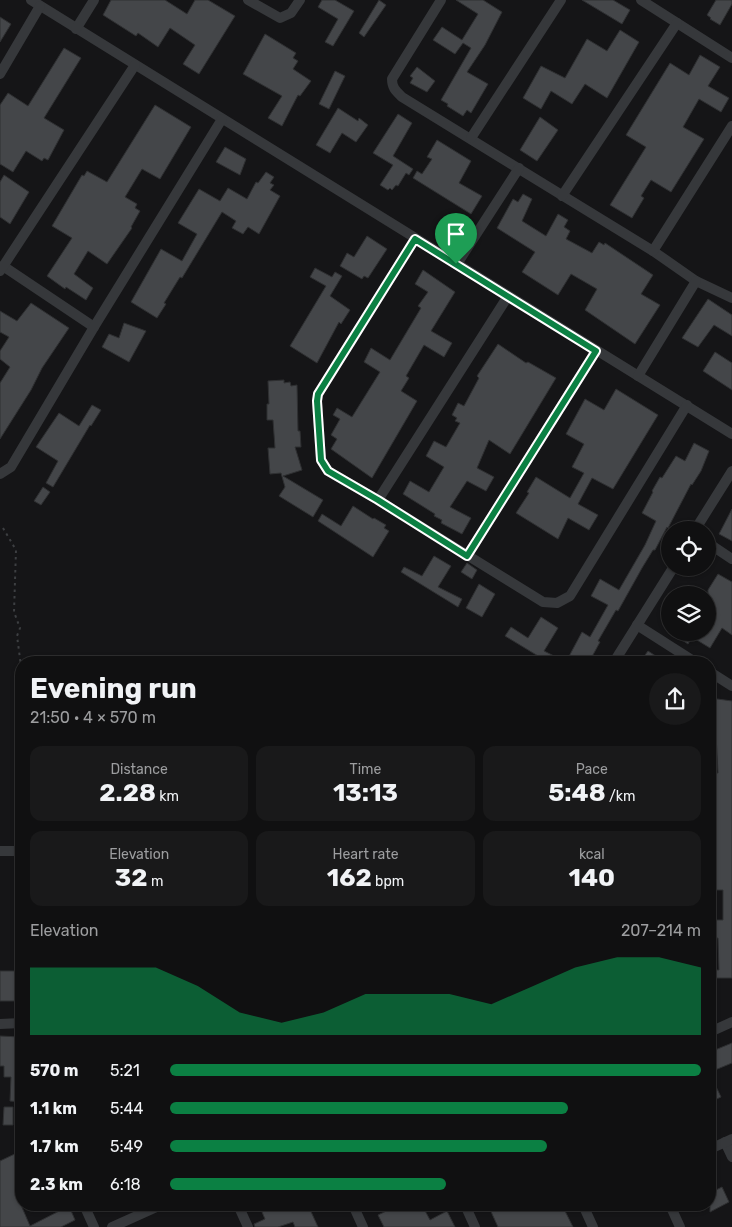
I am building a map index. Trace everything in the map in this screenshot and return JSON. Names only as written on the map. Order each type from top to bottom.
[{"type":"street","points":[[31,0],[76,30],[732,434]]},
{"type":"street","points":[[76,30],[94,0]]},
{"type":"street","points":[[248,0],[280,18],[291,14],[300,0]]},
{"type":"street","points":[[441,0],[392,79],[392,86],[402,97],[653,251],[696,282],[732,298]]},
{"type":"street","points":[[471,138],[561,0]]},
{"type":"street","points":[[641,0],[732,58]]},
{"type":"street","points":[[0,74],[40,6]]},
{"type":"street","points":[[562,196],[677,23]]},
{"type":"street","points":[[94,326],[1,269],[135,65]]},
{"type":"street","points":[[0,474],[11,467],[94,326],[222,119]]},
{"type":"street","points":[[653,251],[732,126]]},
{"type":"street","points":[[456,264],[518,168]]},
{"type":"street","points":[[415,239],[318,394],[321,460],[323,466],[328,471],[543,602],[557,603],[570,596],[686,406]]},
{"type":"street","points":[[638,376],[696,282]]},
{"type":"street","points":[[378,500],[508,296]]},
{"type":"street","points":[[467,556],[596,351]]},
{"type":"street","points":[[701,521],[732,471]]},
{"type":"street","points":[[716,549],[732,559]]},
{"type":"street","points":[[618,656],[668,576]]},
{"type":"street","points":[[638,625],[687,656]]},
{"type":"street","points":[[716,676],[732,686]]},
{"type":"street","points":[[0,851],[15,851]]},
{"type":"street","points":[[716,1029],[732,1022]]},
{"type":"street","points":[[0,1024],[15,1023]]},
{"type":"street","points":[[716,1146],[729,1140],[732,1157]]},
{"type":"street","points":[[87,1211],[94,1227]]},
{"type":"street","points":[[112,1227],[129,1224],[151,1211]]},
{"type":"street","points":[[241,1211],[248,1227]]},
{"type":"street","points":[[356,1211],[363,1227]]},
{"type":"street","points":[[468,1211],[475,1227]]},
{"type":"street","points":[[586,1211],[593,1227]]},
{"type":"street","points":[[673,1211],[680,1227]]},
{"type":"path","points":[[2,528],[16,550],[14,612],[20,628],[17,636],[18,656]]},
{"type":"building","points":[[111,0],[165,0],[187,14],[195,0],[208,0],[235,16],[199,74],[183,64],[195,45],[170,28],[158,47],[138,33],[136,36],[103,15]]},
{"type":"building","points":[[322,0],[335,0],[354,11],[333,46],[325,42],[338,19],[318,7]]},
{"type":"building","points":[[379,0],[386,5],[364,37],[359,33]]},
{"type":"building","points":[[456,0],[483,0],[502,12],[485,45],[467,72],[488,84],[471,113],[467,110],[463,116],[441,100],[471,48],[463,43],[455,54],[433,40],[442,27],[462,40],[478,14]]},
{"type":"building","points":[[582,0],[613,0],[630,10],[622,24]]},
{"type":"building","points":[[716,0],[732,0],[732,4],[720,25],[707,15]]},
{"type":"building","points":[[0,17],[11,24],[0,42]]},
{"type":"building","points":[[620,30],[639,42],[607,98],[585,84],[572,104],[551,91],[541,109],[523,98],[541,66],[565,78],[587,39],[607,51]]},
{"type":"building","points":[[265,34],[296,53],[293,58],[298,61],[293,69],[311,81],[300,96],[298,95],[282,126],[268,118],[282,96],[243,74]]},
{"type":"building","points":[[64,48],[81,58],[44,118],[64,130],[48,160],[44,158],[42,161],[26,151],[13,172],[0,164],[0,105],[8,93],[28,106]]},
{"type":"building","points":[[700,55],[720,67],[708,86],[729,98],[721,112],[699,99],[683,127],[704,139],[671,192],[651,180],[641,196],[644,198],[632,218],[610,205],[646,147],[626,135],[670,63],[689,75]]},
{"type":"building","points":[[417,67],[435,81],[427,92],[410,83],[413,78],[410,76]]},
{"type":"building","points":[[335,71],[345,76],[329,109],[319,104]]},
{"type":"building","points":[[155,105],[191,127],[160,179],[142,169],[125,197],[137,204],[135,208],[140,211],[132,228],[107,264],[88,251],[74,274],[93,288],[86,300],[66,287],[65,289],[47,276],[72,238],[52,226],[82,175],[84,176],[87,171],[107,182]]},
{"type":"building","points":[[338,108],[358,121],[359,118],[368,125],[356,142],[342,133],[330,153],[316,145]]},
{"type":"building","points":[[398,114],[412,123],[393,156],[413,169],[409,175],[406,173],[398,186],[396,185],[392,190],[390,188],[388,190],[380,185],[393,165],[373,153]]},
{"type":"building","points":[[540,117],[558,130],[537,161],[520,150]]},
{"type":"building","points":[[437,140],[471,161],[459,183],[482,196],[471,214],[413,178],[417,171],[422,174],[432,159],[427,157]]},
{"type":"building","points":[[225,147],[246,159],[240,175],[216,162]]},
{"type":"building","points":[[266,172],[274,177],[270,183],[274,185],[270,190],[280,196],[259,234],[248,227],[243,234],[232,228],[236,221],[222,212],[182,278],[180,277],[164,303],[166,304],[157,318],[131,302],[161,249],[182,261],[197,234],[178,223],[199,189],[220,201],[228,188],[247,199],[256,182],[258,183]]},
{"type":"building","points":[[4,175],[29,192],[10,224],[0,217],[0,182]]},
{"type":"building","points":[[523,194],[532,199],[522,221],[546,236],[558,214],[568,220],[564,227],[570,231],[566,239],[592,253],[599,242],[604,245],[605,243],[653,275],[641,294],[660,305],[635,344],[585,310],[597,289],[571,274],[558,295],[522,272],[535,252],[497,228],[513,199],[518,202]]},
{"type":"building","points":[[367,236],[387,249],[368,278],[364,276],[362,279],[340,266],[347,253],[354,257]]},
{"type":"building","points":[[315,268],[332,277],[335,272],[342,276],[330,296],[350,310],[341,324],[339,322],[317,363],[290,346],[326,286],[310,277]]},
{"type":"building","points":[[423,270],[455,292],[431,331],[452,343],[444,357],[424,345],[406,376],[409,378],[401,391],[417,401],[372,478],[331,449],[337,439],[331,435],[340,419],[333,415],[337,408],[352,417],[380,372],[364,362],[371,348],[390,360],[421,308],[418,306],[428,292],[415,284]]},
{"type":"building","points":[[708,299],[732,315],[732,336],[714,325],[698,347],[682,338]]},
{"type":"building","points":[[31,303],[69,328],[42,368],[31,390],[0,439],[0,383],[10,367],[0,359],[0,351],[9,337],[0,332],[0,311],[17,321]]},
{"type":"building","points":[[124,323],[146,331],[129,362],[102,347],[109,334],[119,338]]},
{"type":"building","points":[[498,344],[526,363],[528,362],[556,378],[510,454],[489,440],[477,468],[494,477],[486,491],[467,481],[450,507],[471,518],[462,534],[441,523],[442,520],[434,516],[435,514],[403,494],[410,481],[429,492],[444,467],[426,456],[434,441],[446,447],[460,423],[455,421],[457,418],[452,415],[458,403],[464,406],[479,378],[477,376]]},
{"type":"building","points":[[715,352],[732,363],[732,390],[703,371]]},
{"type":"building","points":[[284,380],[284,383],[290,382],[291,386],[297,385],[298,431],[300,431],[301,447],[295,447],[302,470],[283,476],[323,500],[313,517],[279,496],[285,487],[281,473],[270,474],[268,448],[275,448],[273,420],[267,420],[267,404],[269,404],[268,381]]},
{"type":"building","points":[[616,389],[658,415],[613,489],[592,478],[578,504],[598,515],[589,530],[568,518],[558,539],[516,513],[529,493],[527,492],[536,477],[570,498],[584,473],[572,467],[584,444],[566,434],[585,399],[604,410]]},
{"type":"building","points":[[92,405],[101,410],[53,487],[46,483],[58,461],[36,447],[59,413],[79,426]]},
{"type":"building","points":[[694,443],[709,451],[701,471],[691,484],[672,521],[661,521],[661,538],[655,550],[653,550],[618,611],[616,610],[598,641],[600,642],[592,656],[569,656],[582,632],[590,637],[608,605],[591,596],[600,579],[619,590],[645,545],[656,521],[642,513],[660,477],[662,478],[676,456],[685,461]]},
{"type":"building","points":[[43,487],[50,492],[41,505],[34,501]]},
{"type":"building","points":[[353,506],[386,525],[384,528],[389,531],[373,557],[318,521],[322,514],[341,526]]},
{"type":"building","points":[[732,509],[732,541],[719,534]]},
{"type":"building","points":[[434,556],[451,566],[438,587],[462,599],[458,607],[401,572],[404,567],[422,576]]},
{"type":"building","points":[[467,563],[477,570],[472,579],[461,572]]},
{"type":"building","points":[[718,574],[732,582],[732,635],[722,628],[716,638],[716,586],[710,586]]},
{"type":"building","points":[[479,584],[495,594],[482,617],[466,608]]},
{"type":"building","points":[[541,617],[558,628],[544,651],[554,656],[538,656],[505,636],[511,627],[528,638]]},
{"type":"building","points":[[699,641],[714,641],[710,648]]},
{"type":"building","points":[[648,651],[656,656],[644,656]]},
{"type":"building","points":[[716,699],[732,701],[732,978],[716,978],[716,970],[719,970],[716,920],[723,920],[723,890],[716,890],[716,773],[718,773]]},
{"type":"building","points":[[0,971],[15,971],[15,1001],[0,1001]]},
{"type":"building","points":[[0,1036],[15,1037],[15,1101],[10,1101],[11,1077],[4,1077],[4,1066],[0,1066]]},
{"type":"building","points":[[732,1043],[732,1063],[716,1070],[716,1050]]},
{"type":"building","points":[[716,1087],[721,1097],[716,1099]]},
{"type":"building","points":[[4,1107],[13,1107],[13,1125],[3,1125]]},
{"type":"building","points":[[15,1154],[15,1211],[24,1211],[30,1226],[59,1211],[71,1211],[75,1220],[61,1227],[0,1227],[0,1161]]},
{"type":"building","points":[[722,1187],[729,1202],[716,1209],[716,1190]]},
{"type":"building","points":[[262,1211],[311,1211],[318,1227],[295,1227],[293,1222],[278,1227],[255,1227],[254,1224],[265,1219]]},
{"type":"building","points":[[386,1211],[425,1211],[430,1220],[447,1211],[455,1227],[384,1227],[378,1215]]},
{"type":"building","points":[[491,1211],[565,1211],[573,1227],[498,1227]]},
{"type":"route","points":[[415,239],[456,264],[596,351],[467,556],[328,471],[323,466],[317,401],[318,394],[415,239]]}]
